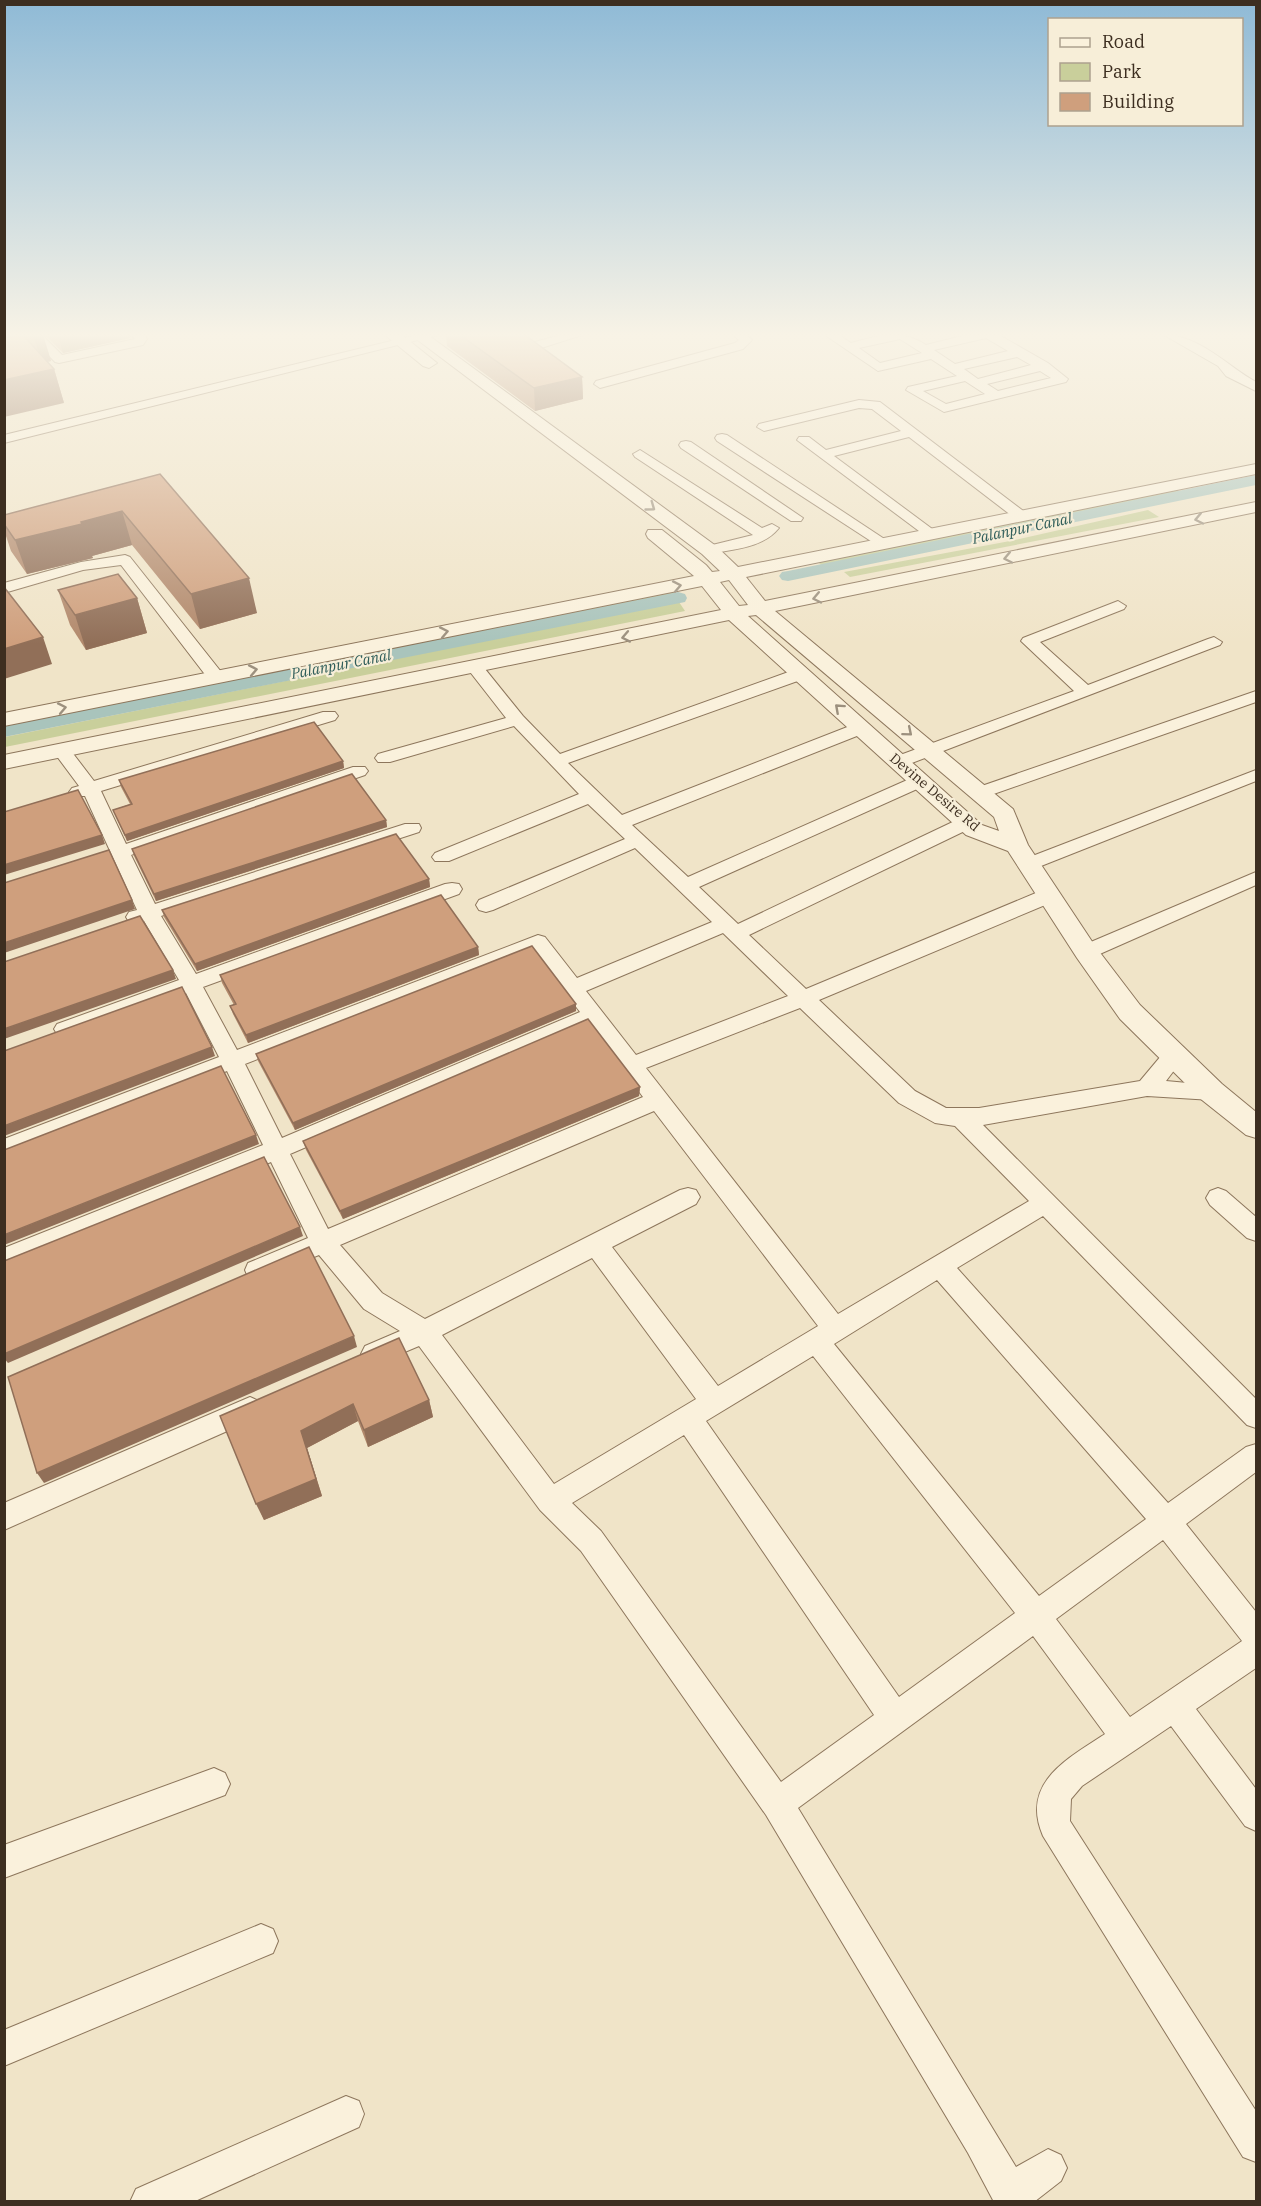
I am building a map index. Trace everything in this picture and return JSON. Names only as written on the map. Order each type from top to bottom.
[{"type":"street","name":"Devine Desire Rd","points":[[536,438],[676,550],[708,579],[735,615],[974,830],[1022,855]]},
{"type":"street","name":"Devine Desire Rd","points":[[551,438],[709,550],[735,574],[762,609],[1005,814],[1022,855]]},
{"type":"street","points":[[722,438],[885,544]]},
{"type":"street","points":[[824,454],[891,438]]},
{"type":"street","points":[[918,438],[1021,516]]},
{"type":"street","points":[[804,440],[932,534]]},
{"type":"street","points":[[686,446],[796,518]]},
{"type":"street","points":[[640,454],[764,536]]},
{"type":"street","points":[[4,720],[1257,469]]},
{"type":"street","points":[[709,550],[755,540],[764,536],[773,527],[830,507]]},
{"type":"street","points":[[4,762],[475,668],[1257,507]]},
{"type":"street","points":[[4,588],[92,565],[126,560],[216,677]]},
{"type":"street","points":[[1086,692],[1029,641],[1118,606]]},
{"type":"street","points":[[898,762],[1214,642]]},
{"type":"street","points":[[475,668],[517,720],[591,796],[907,1097],[944,1117],[979,1117],[1147,1088],[1212,1092]]},
{"type":"street","points":[[556,761],[800,674]]},
{"type":"street","points":[[980,793],[1257,696]]},
{"type":"street","points":[[58,798],[329,716]]},
{"type":"street","points":[[384,758],[517,720]]},
{"type":"street","points":[[620,823],[861,728]]},
{"type":"street","points":[[62,752],[90,788],[112,852],[191,983],[278,1149],[322,1241],[372,1301],[424,1332],[550,1501],[591,1541],[777,1804],[981,2140],[1012,2197],[1048,2168]]},
{"type":"street","points":[[112,852],[359,771]]},
{"type":"street","points":[[1257,775],[1022,855],[1086,952],[1130,1012],[1212,1092],[1257,1127]]},
{"type":"street","points":[[685,885],[920,781]]},
{"type":"street","points":[[442,857],[591,796]]},
{"type":"street","points":[[573,988],[730,929],[966,823]]},
{"type":"street","points":[[116,925],[412,828]]},
{"type":"street","points":[[486,904],[638,840]]},
{"type":"street","points":[[1086,952],[1257,878]]},
{"type":"street","points":[[48,1035],[452,889]]},
{"type":"street","points":[[632,1065],[804,999],[1050,895]]},
{"type":"street","points":[[4,1149],[538,942],[658,1100],[825,1335],[1127,1738]]},
{"type":"street","points":[[4,1258],[278,1149],[594,1015]]},
{"type":"street","points":[[1147,1088],[1174,1056]]},
{"type":"street","points":[[235,1280],[322,1241],[658,1100]]},
{"type":"street","points":[[960,1117],[1257,1416]]},
{"type":"street","points":[[348,1365],[424,1332],[688,1197]]},
{"type":"street","points":[[1218,1198],[1257,1231]]},
{"type":"street","points":[[550,1501],[1045,1203]]},
{"type":"street","points":[[595,1243],[714,1402]]},
{"type":"street","points":[[940,1266],[1166,1521],[1257,1635]]},
{"type":"street","points":[[4,1517],[273,1399]]},
{"type":"street","points":[[688,1418],[895,1718]]},
{"type":"street","points":[[777,1804],[1257,1456]]},
{"type":"street","points":[[1257,1650],[1071,1775],[1055,1793],[1054,1825],[1257,2144]]},
{"type":"street","points":[[1174,1706],[1257,1815]]},
{"type":"street","points":[[4,1862],[214,1784]]},
{"type":"street","points":[[4,2048],[261,1941]]},
{"type":"street","points":[[149,2202],[346,2114]]},
{"type":"green space","points":[[1175,488],[1179,492],[821,565],[817,561]]},
{"type":"green space","points":[[1148,510],[1159,517],[850,577],[844,572],[1010,541]]},
{"type":"green space","points":[[673,591],[676,595],[5,726],[5,722]]},
{"type":"green space","points":[[679,602],[685,611],[5,747],[5,737]]},
{"type":"building","points":[[160,474],[249,578],[191,594],[122,511],[81,522],[82,524],[15,540],[4,524],[4,515]]},
{"type":"building","points":[[118,574],[137,598],[75,615],[58,590]]},
{"type":"building","points":[[4,587],[43,637],[4,649]]},
{"type":"building","points":[[314,722],[343,761],[125,835],[113,810],[132,804],[119,780]]},
{"type":"building","points":[[352,774],[386,820],[154,894],[132,849]]},
{"type":"building","points":[[78,790],[102,835],[4,865],[4,812]]},
{"type":"building","points":[[396,834],[429,879],[195,964],[162,910]]},
{"type":"building","points":[[109,850],[132,900],[4,943],[4,883]]},
{"type":"building","points":[[441,895],[478,947],[246,1035],[230,1006],[236,1004],[220,975]]},
{"type":"building","points":[[140,916],[173,970],[4,1029],[4,962]]},
{"type":"building","points":[[532,946],[576,1004],[293,1123],[256,1054]]},
{"type":"building","points":[[182,987],[212,1047],[4,1126],[4,1051]]},
{"type":"building","points":[[588,1019],[640,1087],[340,1211],[303,1141]]},
{"type":"building","points":[[221,1066],[256,1135],[4,1235],[4,1150]]},
{"type":"building","points":[[264,1157],[300,1227],[4,1354],[4,1261]]},
{"type":"building","points":[[309,1247],[354,1336],[37,1473],[8,1377]]},
{"type":"building","points":[[399,1338],[429,1400],[364,1430],[353,1404],[301,1431],[316,1479],[256,1504],[220,1416]]},
{"type":"waterway","name":"Palanpur Canal","points":[[788,576],[1256,480]]},
{"type":"waterway","name":"Palanpur Canal","points":[[4,731],[678,598]]}]
